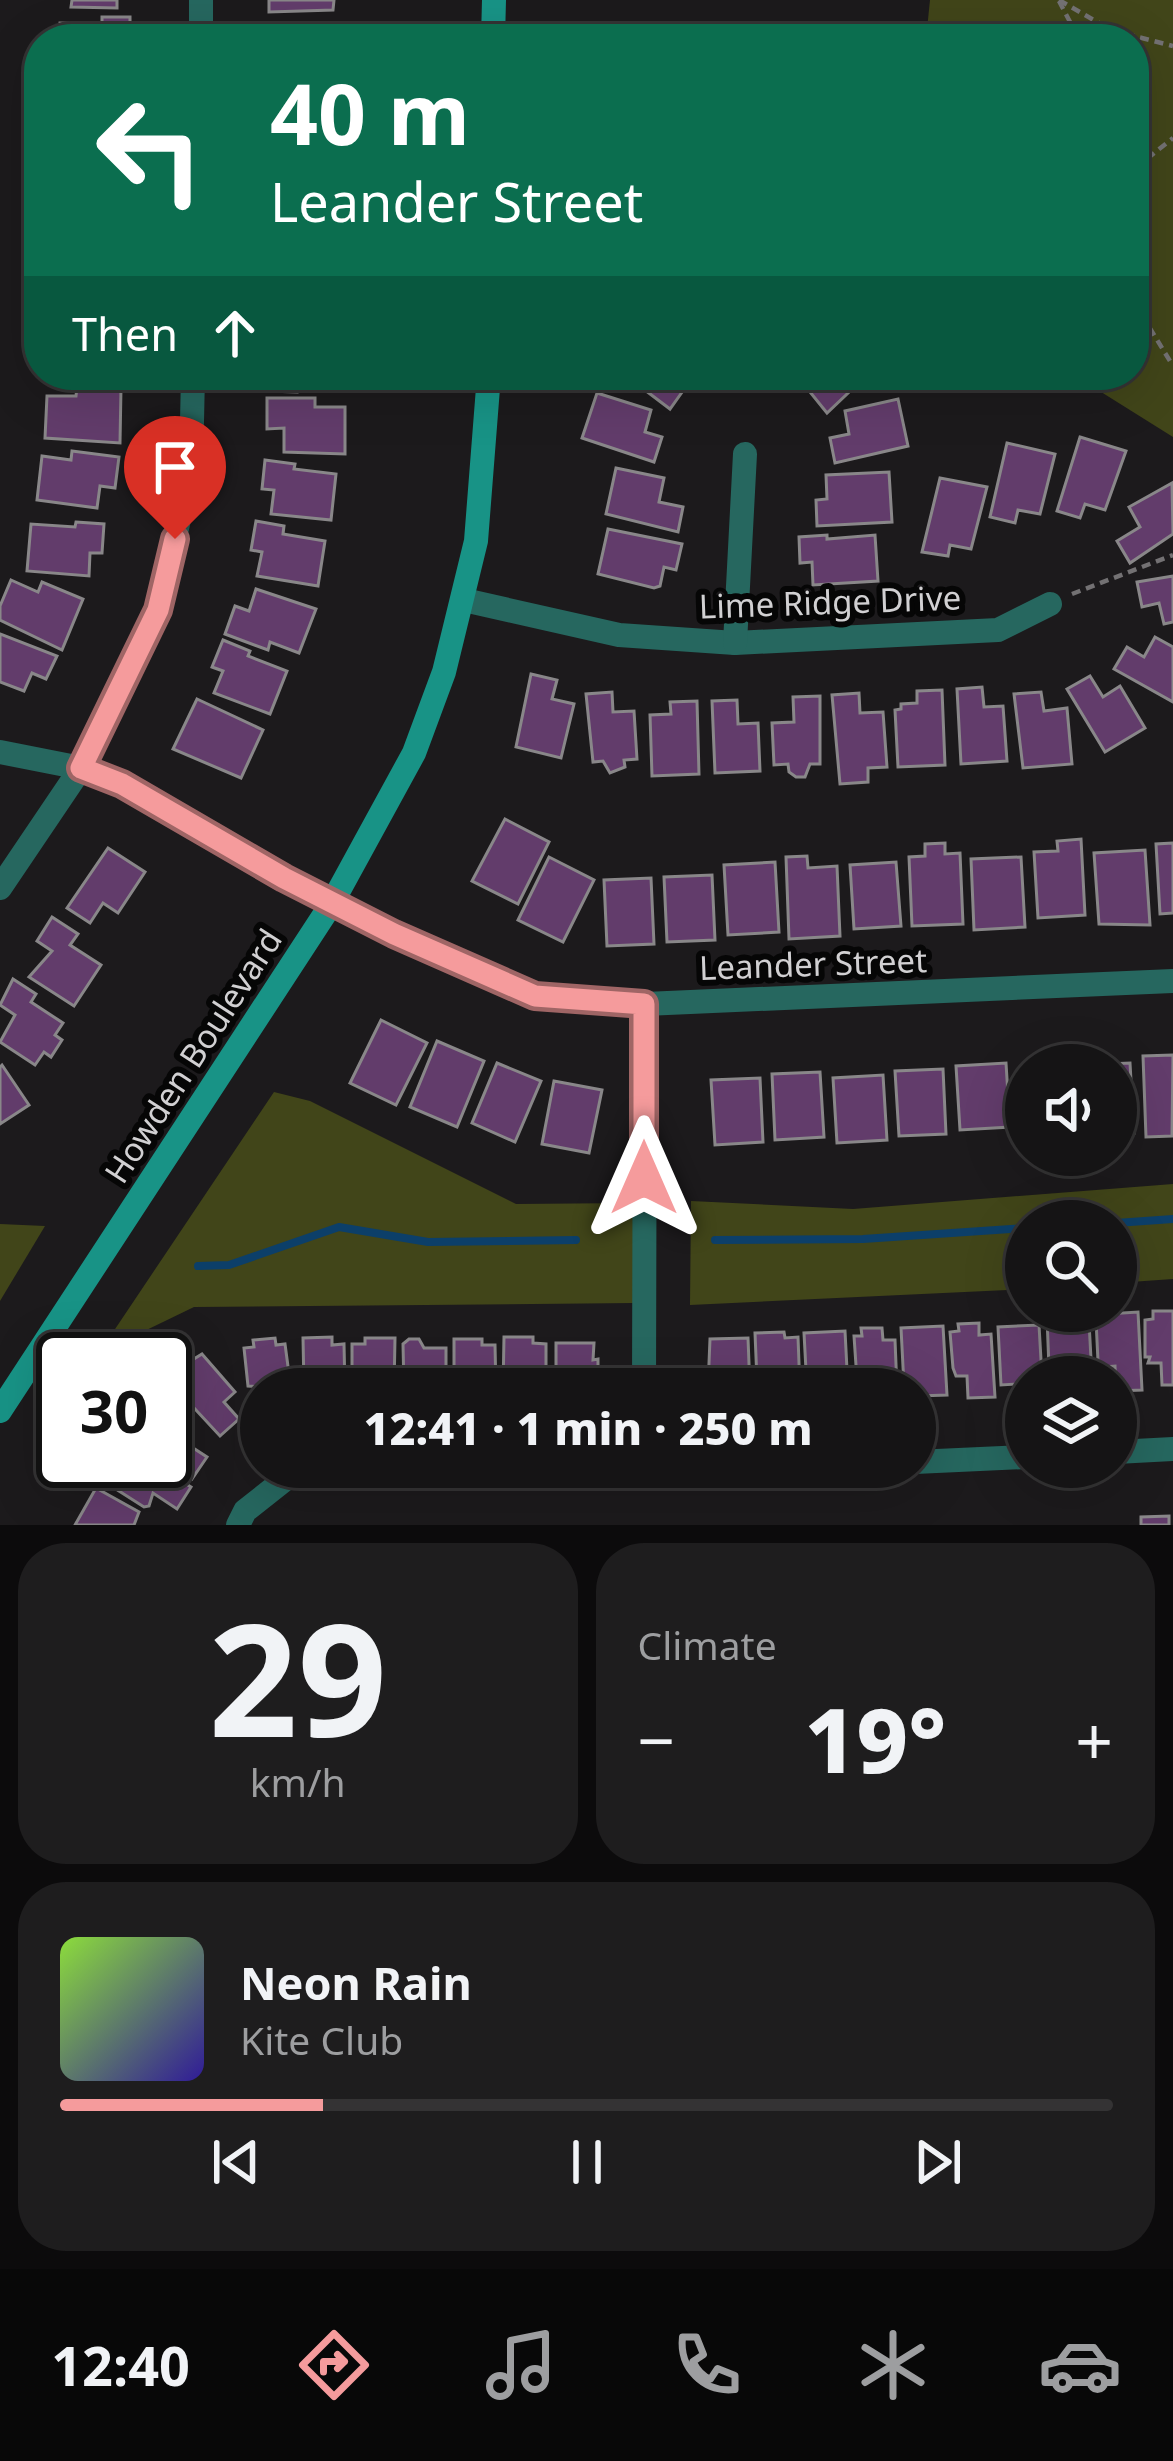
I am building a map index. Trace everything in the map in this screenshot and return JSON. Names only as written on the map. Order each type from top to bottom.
[{"type":"street","points":[[0,888],[81,768],[158,610],[191,468],[194,390]]},
{"type":"street","name":"Howden Boulevard","points":[[0,1411],[332,903],[414,753],[444,673],[476,541],[488,390]]},
{"type":"street","points":[[735,643],[746,454]]},
{"type":"street","name":"Lime Ridge Drive","points":[[464,600],[619,634],[735,643],[998,631],[1050,604]]},
{"type":"street","name":"Leander Street","points":[[0,752],[81,768],[122,784],[332,903],[535,996],[644,1004],[1173,982]]},
{"type":"street","points":[[644,1004],[644,1368]]},
{"type":"street","points":[[1137,1451],[1173,1450]]},
{"type":"street","points":[[936,1461],[1005,1458]]},
{"type":"street","points":[[238,1525],[245,1511],[273,1488]]},
{"type":"path","points":[[1059,1],[1100,24]]},
{"type":"path","points":[[1149,157],[1173,138]]},
{"type":"path","points":[[1149,327],[1173,366]]},
{"type":"path","points":[[1050,604],[1173,555]]},
{"type":"green space","points":[[930,0],[1173,0],[1173,437],[1098,390],[1149,390],[1149,24],[928,24]]},
{"type":"green space","points":[[274,1092],[310,1101],[516,1204],[633,1203],[634,1303],[194,1307],[142,1332],[113,1332]]},
{"type":"green space","points":[[1173,1184],[1173,1279],[1137,1282],[1137,1200],[1005,1200],[1005,1290],[690,1305],[691,1201],[853,1209]]},
{"type":"green space","points":[[0,1224],[45,1226],[0,1301]]},
{"type":"building","points":[[72,0],[117,0],[117,8],[71,7]]},
{"type":"building","points":[[269,0],[334,0],[333,10],[269,12]]},
{"type":"building","points":[[102,17],[130,17],[130,24],[102,24]]},
{"type":"building","points":[[77,390],[121,390],[120,443],[45,438],[47,396],[76,396]]},
{"type":"building","points":[[645,390],[684,390],[670,409]]},
{"type":"building","points":[[812,390],[851,390],[827,413]]},
{"type":"building","points":[[597,393],[651,410],[645,432],[662,437],[654,462],[582,438]]},
{"type":"building","points":[[267,398],[315,398],[315,407],[345,407],[345,454],[284,452],[284,428],[267,429]]},
{"type":"building","points":[[898,399],[908,446],[835,463],[830,438],[849,434],[845,411]]},
{"type":"building","points":[[1080,437],[1126,451],[1105,510],[1085,504],[1080,518],[1057,511]]},
{"type":"building","points":[[1007,443],[1055,454],[1040,514],[1018,510],[1015,523],[990,517]]},
{"type":"building","points":[[72,451],[119,457],[115,488],[100,486],[97,508],[37,500],[42,456],[71,460]]},
{"type":"building","points":[[265,460],[336,474],[331,520],[271,514],[274,490],[262,489]]},
{"type":"building","points":[[616,468],[664,478],[659,502],[683,507],[678,532],[606,514]]},
{"type":"building","points":[[889,472],[892,522],[817,526],[816,500],[827,499],[826,475]]},
{"type":"building","points":[[940,478],[987,487],[971,549],[950,545],[948,556],[922,552]]},
{"type":"building","points":[[1172,483],[1173,534],[1130,563],[1117,541],[1140,527],[1129,507]]},
{"type":"building","points":[[256,521],[284,526],[283,534],[325,541],[318,586],[257,576],[262,552],[251,550]]},
{"type":"building","points":[[76,522],[104,524],[102,553],[90,553],[89,576],[27,571],[31,524],[75,527]]},
{"type":"building","points":[[608,529],[682,544],[676,570],[664,567],[660,586],[654,588],[598,574]]},
{"type":"building","points":[[827,535],[827,539],[875,535],[878,581],[813,585],[812,562],[800,563],[799,537]]},
{"type":"building","points":[[1173,576],[1173,622],[1164,624],[1159,603],[1142,607],[1137,582]]},
{"type":"building","points":[[11,580],[38,592],[42,582],[83,599],[62,650],[0,620],[0,606]]},
{"type":"building","points":[[256,589],[316,609],[299,653],[270,642],[268,650],[225,634],[235,606],[249,611]]},
{"type":"building","points":[[0,634],[57,656],[46,679],[32,673],[24,691],[0,682]]},
{"type":"building","points":[[1155,637],[1173,647],[1173,702],[1114,669],[1127,647],[1144,657]]},
{"type":"building","points":[[223,640],[287,671],[270,714],[214,693],[223,671],[212,667]]},
{"type":"building","points":[[531,674],[557,680],[552,699],[574,704],[561,758],[516,747]]},
{"type":"building","points":[[1090,676],[1103,697],[1120,686],[1145,728],[1105,752],[1067,689]]},
{"type":"building","points":[[982,687],[984,707],[1003,706],[1007,761],[961,764],[957,689]]},
{"type":"building","points":[[942,690],[945,765],[898,767],[895,710],[901,704],[917,703],[917,691]]},
{"type":"building","points":[[612,692],[613,712],[634,711],[637,759],[624,760],[625,767],[610,773],[603,761],[593,762],[586,694]]},
{"type":"building","points":[[1041,692],[1044,711],[1067,708],[1072,764],[1023,768],[1014,694]]},
{"type":"building","points":[[859,693],[860,713],[883,712],[887,767],[868,768],[868,782],[840,784],[832,695]]},
{"type":"building","points":[[820,696],[820,764],[810,764],[805,777],[796,777],[788,764],[774,765],[772,723],[794,722],[793,697]]},
{"type":"building","points":[[197,699],[263,730],[241,778],[173,749]]},
{"type":"building","points":[[737,700],[738,724],[758,723],[760,771],[715,773],[712,701]]},
{"type":"building","points":[[697,701],[699,774],[652,776],[650,715],[671,714],[670,702]]},
{"type":"building","points":[[505,819],[549,842],[518,904],[472,881]]},
{"type":"building","points":[[1081,839],[1085,915],[1038,918],[1034,852],[1058,851],[1057,841]]},
{"type":"building","points":[[945,843],[945,854],[960,853],[963,924],[912,926],[909,857],[925,856],[925,844]]},
{"type":"building","points":[[1173,843],[1173,913],[1160,914],[1156,844]]},
{"type":"building","points":[[108,848],[145,872],[118,913],[103,903],[90,923],[67,908]]},
{"type":"building","points":[[1145,850],[1150,925],[1099,924],[1094,853]]},
{"type":"building","points":[[807,856],[808,868],[837,866],[840,936],[789,939],[786,857]]},
{"type":"building","points":[[549,857],[594,880],[563,942],[518,920]]},
{"type":"building","points":[[1021,857],[1025,927],[974,930],[971,859]]},
{"type":"building","points":[[775,862],[779,932],[728,935],[724,865]]},
{"type":"building","points":[[896,862],[901,926],[854,929],[850,865]]},
{"type":"building","points":[[712,875],[715,940],[667,942],[664,877]]},
{"type":"building","points":[[651,878],[654,944],[607,946],[604,880]]},
{"type":"building","points":[[52,917],[78,934],[70,945],[101,965],[74,1006],[29,977],[52,951],[37,941]]},
{"type":"building","points":[[13,979],[36,994],[31,1002],[63,1023],[55,1035],[62,1040],[51,1057],[44,1052],[35,1065],[0,1042],[15,1015],[0,1005]]},
{"type":"building","points":[[381,1020],[427,1043],[396,1105],[350,1083]]},
{"type":"building","points":[[437,1041],[484,1061],[457,1127],[410,1107]]},
{"type":"building","points":[[1173,1055],[1172,1136],[1146,1137],[1143,1056]]},
{"type":"building","points":[[497,1063],[541,1081],[515,1142],[472,1123]]},
{"type":"building","points":[[1005,1063],[1005,1127],[960,1130],[956,1066]]},
{"type":"building","points":[[0,1067],[29,1105],[0,1124]]},
{"type":"building","points":[[943,1069],[946,1134],[899,1136],[895,1071]]},
{"type":"building","points":[[820,1072],[824,1137],[775,1140],[772,1074]]},
{"type":"building","points":[[883,1075],[887,1140],[837,1143],[833,1078]]},
{"type":"building","points":[[760,1078],[763,1142],[715,1145],[711,1080]]},
{"type":"building","points":[[554,1081],[602,1090],[589,1153],[542,1144]]},
{"type":"building","points":[[1153,1311],[1173,1311],[1173,1385],[1162,1385],[1161,1363],[1148,1363],[1150,1357],[1145,1357],[1145,1320],[1153,1319]]},
{"type":"building","points":[[1137,1312],[1142,1390],[1137,1390],[1137,1356],[1098,1356],[1097,1332],[1137,1332]]},
{"type":"building","points":[[979,1323],[979,1335],[991,1334],[995,1397],[968,1398],[967,1376],[956,1376],[953,1368],[950,1332],[959,1331],[958,1324]]},
{"type":"building","points":[[943,1326],[947,1395],[936,1395],[936,1368],[903,1368],[901,1328]]},
{"type":"building","points":[[998,1327],[1005,1327],[1005,1332],[1039,1332],[1041,1356],[1005,1356],[1005,1385],[1001,1385]]},
{"type":"building","points":[[861,1328],[882,1328],[883,1340],[895,1340],[896,1368],[856,1368],[854,1336],[862,1336]]},
{"type":"building","points":[[845,1331],[847,1368],[806,1368],[804,1333]]},
{"type":"building","points":[[784,1332],[785,1338],[798,1337],[799,1368],[756,1368],[755,1333]]},
{"type":"building","points":[[1048,1332],[1090,1332],[1091,1356],[1049,1356]]},
{"type":"building","points":[[332,1337],[332,1345],[344,1344],[345,1368],[304,1368],[303,1338]]},
{"type":"building","points":[[504,1337],[533,1337],[533,1343],[546,1344],[546,1368],[503,1368]]},
{"type":"building","points":[[275,1338],[276,1345],[285,1344],[288,1368],[246,1368],[244,1348],[254,1347],[253,1340]]},
{"type":"building","points":[[365,1338],[395,1338],[394,1368],[352,1368],[352,1344],[365,1344]]},
{"type":"building","points":[[748,1338],[749,1368],[709,1368],[710,1339]]},
{"type":"building","points":[[419,1339],[424,1348],[446,1348],[446,1368],[404,1368],[403,1344]]},
{"type":"building","points":[[454,1339],[482,1339],[482,1345],[495,1345],[496,1368],[454,1368]]},
{"type":"building","points":[[556,1343],[594,1343],[593,1360],[598,1359],[598,1368],[556,1368]]},
{"type":"building","points":[[202,1354],[235,1392],[224,1402],[239,1419],[220,1436],[192,1406],[192,1360]]},
{"type":"building","points":[[192,1447],[207,1457],[192,1479]]},
{"type":"building","points":[[96,1488],[139,1512],[134,1525],[75,1525]]},
{"type":"building","points":[[114,1488],[190,1488],[177,1509],[153,1493],[149,1506]]},
{"type":"building","points":[[1169,1516],[1169,1525],[1141,1525],[1141,1517]]},
{"type":"waterway","points":[[1137,1222],[1173,1219]]},
{"type":"waterway","points":[[198,1266],[229,1265],[339,1227],[428,1242],[576,1240]]},
{"type":"waterway","points":[[715,1240],[863,1239],[1005,1229]]},
{"type":"route","points":[[175,539],[158,610],[81,768],[122,784],[284,878],[394,934],[535,996],[644,1004],[644,1178]]}]
